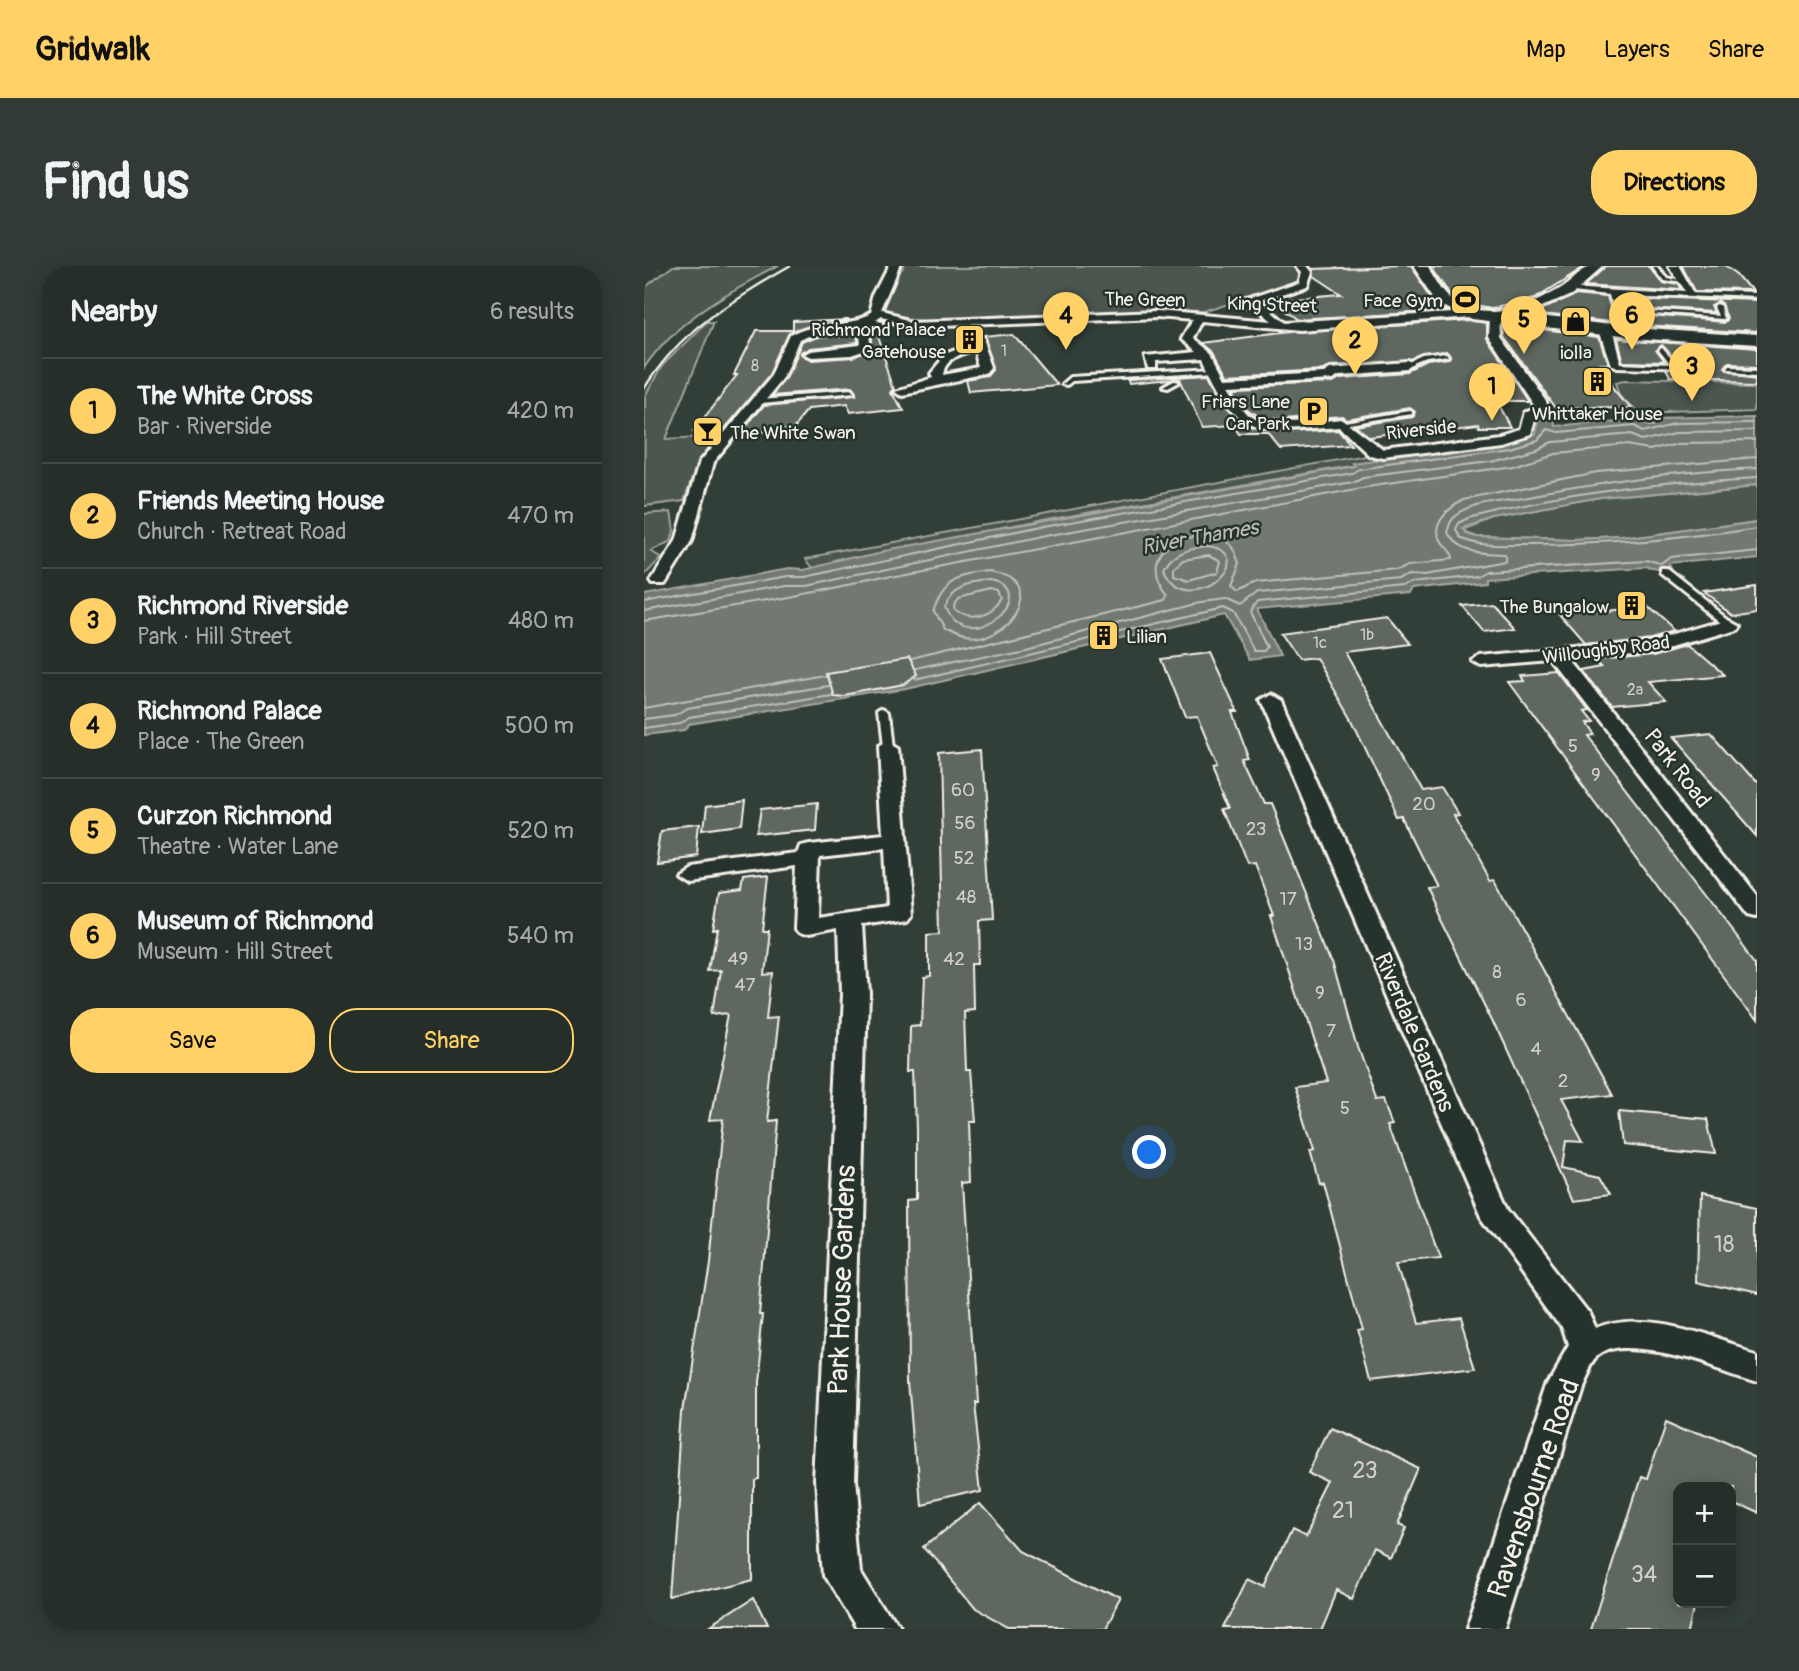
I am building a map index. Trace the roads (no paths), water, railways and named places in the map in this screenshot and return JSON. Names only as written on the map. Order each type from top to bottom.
[{"type":"main road","points":[[1422,266],[1445,300],[1469,314],[1605,330],[1757,341]]},
{"type":"main road","points":[[1494,317],[1522,311],[1570,289],[1595,266]]},
{"type":"main road","points":[[1522,311],[1526,319],[1542,324]]},
{"type":"street","points":[[863,326],[877,316],[881,297],[897,266]]},
{"type":"street","name":"The Green","points":[[877,316],[914,324],[1157,314],[1199,318],[1303,284],[1307,272],[1301,266]]},
{"type":"street","points":[[1570,289],[1694,296],[1675,266]]},
{"type":"street","points":[[1615,292],[1618,307],[1627,314]]},
{"type":"street","points":[[1219,334],[1268,328],[1279,321],[1256,304],[1246,301]]},
{"type":"street","name":"King Street","points":[[1199,318],[1299,327],[1469,314]]},
{"type":"street","name":"Riverside","points":[[1342,423],[1374,452],[1383,454],[1525,432],[1529,415],[1542,408],[1538,396],[1494,338],[1494,317]]},
{"type":"street","points":[[1199,318],[1189,334],[1189,342],[1208,355],[1218,377],[1247,420],[1254,424],[1286,427],[1342,423]]},
{"type":"street","points":[[902,388],[985,371],[988,368],[978,342],[976,321]]},
{"type":"street","points":[[659,581],[686,536],[706,464],[720,441],[774,387],[798,336],[819,329],[914,324]]},
{"type":"street","points":[[808,354],[852,352],[866,347],[863,326]]},
{"type":"street","points":[[1605,330],[1617,365]]},
{"type":"street","points":[[1189,334],[1205,335]]},
{"type":"street","points":[[938,379],[937,365],[978,342]]},
{"type":"street","points":[[1152,366],[1149,359],[1208,355]]},
{"type":"street","points":[[1218,377],[1333,376],[1330,373],[1410,367]]},
{"type":"street","name":"Willoughby Road","points":[[1481,662],[1653,646],[1728,623]]},
{"type":"street","name":"Park Road","points":[[1558,655],[1757,912]]},
{"type":"street","name":"Riverdale Gardens","points":[[1271,700],[1496,1216],[1576,1322],[1585,1348]]},
{"type":"street","points":[[888,746],[896,840],[899,914],[806,928],[809,850],[896,840]]},
{"type":"street","points":[[687,874],[808,858]]},
{"type":"street","name":"Park House Gardens","points":[[850,920],[853,994],[843,1198],[835,1485],[842,1575],[878,1629]]},
{"type":"street","points":[[1585,1348],[1616,1335],[1648,1335],[1757,1366]]},
{"type":"street","name":"Ravensbourne Road","points":[[1485,1629],[1565,1381],[1585,1348]]},
{"type":"lane","points":[[1654,266],[1664,278],[1684,281]]},
{"type":"lane","points":[[1690,296],[1757,298]]},
{"type":"lane","points":[[1627,314],[1724,318],[1720,307]]},
{"type":"lane","points":[[1661,350],[1671,366]]},
{"type":"lane","points":[[1410,367],[1433,357],[1447,358]]},
{"type":"lane","points":[[1617,365],[1692,366]]},
{"type":"lane","points":[[1727,368],[1757,369]]},
{"type":"lane","points":[[1065,384],[1070,379],[1192,374],[1218,377]]},
{"type":"lane","points":[[1166,387],[1176,382]]},
{"type":"lane","points":[[760,401],[850,394]]},
{"type":"lane","points":[[1342,423],[1409,413]]},
{"type":"lane","points":[[1665,572],[1728,623]]},
{"type":"lane","points":[[884,713],[888,746]]},
{"type":"water","name":"River Thames","points":[[1539,416],[1553,416],[1554,427],[1637,419],[1644,424],[1656,424],[1653,418],[1757,416],[1757,485],[1600,499],[1494,519],[1463,529],[1467,534],[1477,537],[1576,540],[1622,538],[1757,519],[1757,557],[1670,566],[1673,571],[1666,572],[1646,568],[1485,578],[1485,582],[1414,590],[1411,595],[1257,609],[1280,656],[1250,660],[1224,615],[905,689],[689,724],[684,730],[644,735],[644,595],[787,569],[803,570],[881,551],[1354,466],[1352,463],[1508,441],[1535,434]]},
{"type":"railway","points":[[644,389],[658,368],[690,333],[728,304],[790,266]]},
{"type":"place","name":"Face Gym","points":[[1466,300]]},
{"type":"place","name":"iolla","points":[[1576,321]]},
{"type":"place","name":"Richmond Palace Gatehouse","points":[[969,340]]},
{"type":"place","name":"Richmond Palace","points":[[1066,350]]},
{"type":"place","name":"Museum of Richmond","points":[[1632,350]]},
{"type":"place","name":"Curzon Richmond","points":[[1524,354]]},
{"type":"place","name":"Friends Meeting House","points":[[1355,375]]},
{"type":"place","name":"Whittaker House","points":[[1597,382]]},
{"type":"place","name":"Richmond Riverside","points":[[1692,401]]},
{"type":"place","name":"Friars Lane Car Park","points":[[1313,412]]},
{"type":"place","name":"The White Cross","points":[[1492,421]]},
{"type":"place","name":"The White Swan","points":[[707,432]]},
{"type":"place","name":"The Bungalow","points":[[1632,606]]},
{"type":"place","name":"Lilian","points":[[1103,636]]}]
